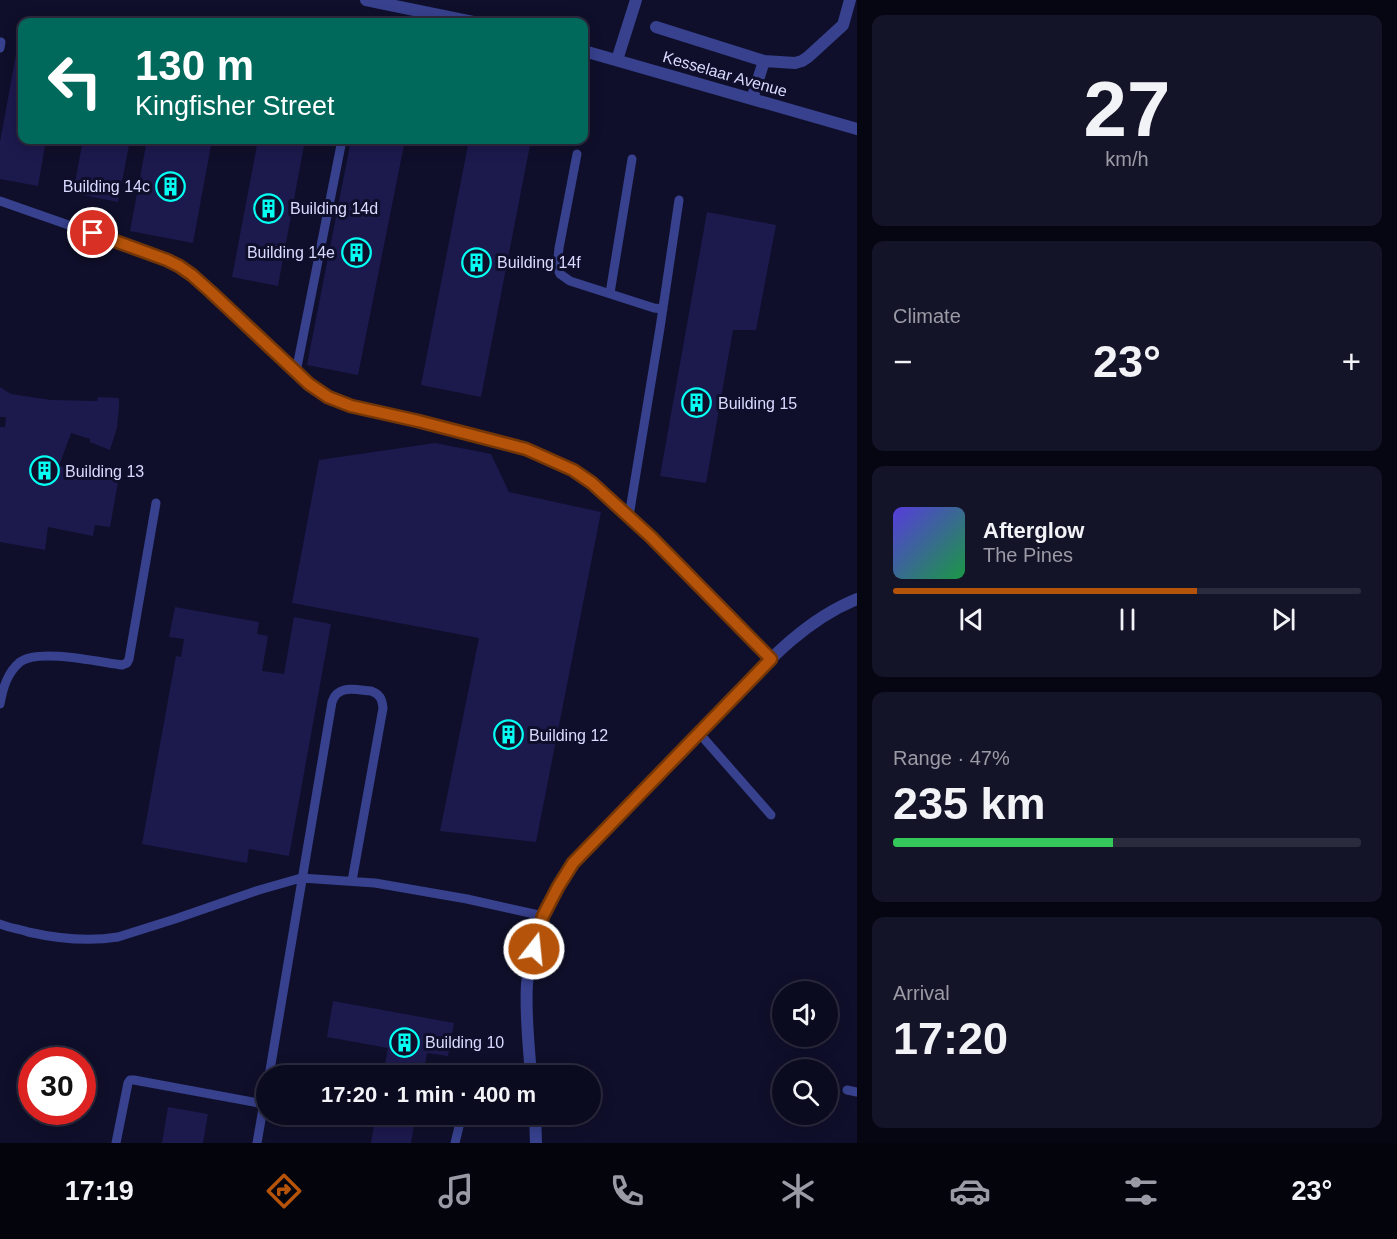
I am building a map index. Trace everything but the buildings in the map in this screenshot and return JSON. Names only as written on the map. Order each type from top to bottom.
[{"type":"street","points":[[366,0],[454,18]]},
{"type":"street","points":[[617,60],[636,0]]},
{"type":"street","points":[[656,27],[764,61],[795,63],[808,57],[843,25],[850,0]]},
{"type":"street","name":"Kesselaar Avenue","points":[[588,52],[857,129]]},
{"type":"street","points":[[752,99],[764,61]]},
{"type":"street","points":[[531,1065],[527,984],[530,965],[543,916],[573,863],[771,659],[809,625],[857,599]]},
{"type":"street","points":[[535,1125],[536,1143]]},
{"type":"lane","points":[[296,372],[341,144]]},
{"type":"lane","points":[[577,154],[559,248],[558,271],[570,281],[663,309]]},
{"type":"lane","points":[[610,293],[632,159]]},
{"type":"lane","points":[[628,516],[679,200]]},
{"type":"lane","points":[[0,201],[135,248],[179,266],[211,292],[318,391],[342,403],[526,449],[565,466],[592,483],[628,516],[771,659]]},
{"type":"lane","points":[[0,704],[11,672],[26,659],[51,655],[122,665],[127,663],[156,503]]},
{"type":"lane","points":[[271,1065],[332,702],[336,693],[345,689],[375,692],[383,701],[352,881]]},
{"type":"lane","points":[[699,733],[771,815]]},
{"type":"lane","points":[[0,924],[57,939],[87,941],[118,937],[301,878],[375,883],[467,899],[543,916]]},
{"type":"lane","points":[[116,1143],[130,1080],[256,1103]]},
{"type":"lane","points":[[847,1090],[857,1092]]},
{"type":"lane","points":[[257,1143],[260,1125]]},
{"type":"lane","points":[[455,1143],[459,1125]]},
{"type":"place","name":"Building 14c","points":[[171,186]]},
{"type":"place","name":"Building 14d","points":[[269,208]]},
{"type":"place","name":"Building 14e","points":[[356,252]]},
{"type":"place","name":"Building 14f","points":[[476,262]]},
{"type":"place","name":"Building 15","points":[[697,403]]},
{"type":"place","name":"Building 13","points":[[44,471]]},
{"type":"place","name":"Building 12","points":[[508,735]]},
{"type":"place","name":"Building 10","points":[[404,1042]]},
{"type":"route","points":[[93,233],[167,260],[192,275],[309,384],[328,397],[351,406],[526,449],[573,470],[592,483],[651,537],[771,659],[573,863],[543,916],[534,949]]}]
